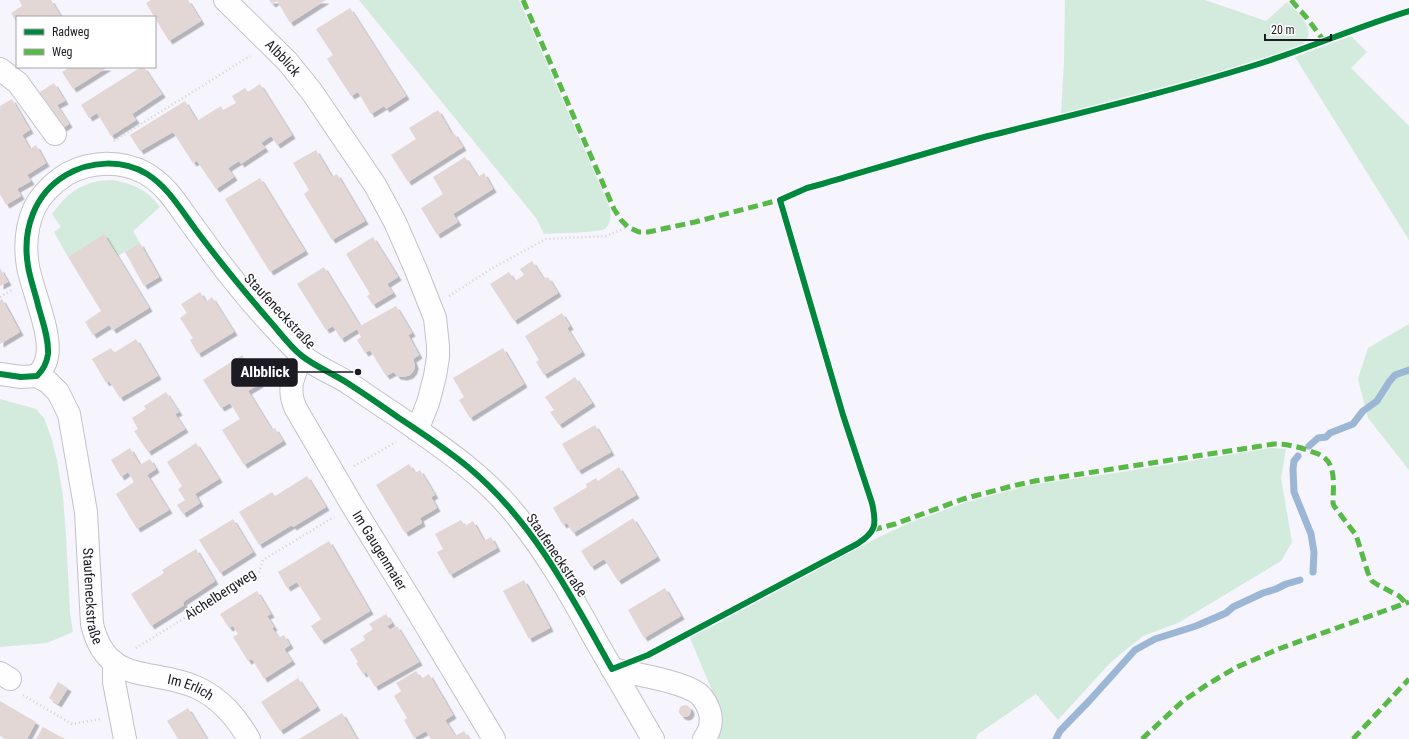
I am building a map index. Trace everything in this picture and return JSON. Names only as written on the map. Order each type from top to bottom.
[{"type":"street","name":"Albblick","points":[[225,0],[300,76],[375,186],[395,222],[431,307],[438,336],[438,361],[431,393],[417,430]]},
{"type":"street","points":[[0,69],[18,83],[55,134]]},
{"type":"street","name":"Staufeneckstraße","points":[[125,739],[114,682],[114,662],[102,649],[92,624],[87,519],[69,414],[58,392],[48,382],[37,376],[44,366],[48,354],[44,325],[28,267],[26,248],[28,226],[42,196],[57,181],[75,170],[101,164],[119,165],[138,170],[146,173],[162,185],[232,277],[302,356],[350,384],[417,430],[469,468],[493,490],[514,513],[550,562],[653,739]]},
{"type":"street","name":"Im Gaugenmaier","points":[[302,356],[290,387],[291,398],[302,421],[494,739]]},
{"type":"street","points":[[0,374],[21,377],[37,376]]},
{"type":"street","name":"Im Erlich","points":[[114,662],[120,667],[132,672],[179,681],[206,692],[232,713],[249,739]]},
{"type":"street","points":[[612,669],[678,685],[693,690],[700,695],[704,700],[710,715],[710,728],[704,739]]},
{"type":"path","points":[[101,164],[111,143],[270,44]]},
{"type":"path","points":[[431,307],[542,240],[550,238],[606,236],[628,227]]},
{"type":"path","points":[[336,477],[417,430]]},
{"type":"path","points":[[5,676],[21,694],[72,724],[120,716]]},
{"type":"green space","points":[[359,0],[519,0],[610,208],[610,219],[607,227],[601,230],[576,233],[544,234],[536,218]]},
{"type":"green space","points":[[1065,0],[1205,0],[1266,21],[1287,2],[1305,21],[1309,33],[1303,44],[1279,53],[1205,76],[1061,114]]},
{"type":"green space","points":[[1351,36],[1367,52],[1351,68],[1409,126],[1409,240],[1295,57]]},
{"type":"green space","points":[[112,180],[127,183],[139,188],[150,196],[160,207],[133,231],[140,243],[118,256],[104,235],[68,257],[54,232],[61,227],[52,214],[64,199],[85,185],[93,182]]},
{"type":"green space","points":[[1409,324],[1409,470],[1368,418],[1358,379],[1368,348]]},
{"type":"green space","points":[[0,399],[36,409],[44,418],[57,460],[63,496],[70,613],[73,632],[47,643],[0,647]]},
{"type":"green space","points":[[1271,448],[1286,449],[1281,478],[1292,542],[1281,561],[1178,623],[1143,636],[1111,662],[1058,720],[1036,694],[978,734],[976,739],[715,739],[718,705],[690,638],[875,539],[907,524],[964,503],[1030,485]]},
{"type":"building","points":[[19,0],[51,0],[60,16],[16,16],[16,21],[11,13],[22,6]]},
{"type":"building","points":[[151,0],[188,0],[201,21],[169,41],[156,20],[156,16],[154,16],[146,3]]},
{"type":"building","points":[[269,0],[326,0],[290,23],[277,1],[272,4]]},
{"type":"building","points":[[350,8],[406,96],[386,109],[384,106],[371,114],[358,92],[351,96],[327,59],[333,55],[316,29]]},
{"type":"building","points":[[68,68],[106,68],[73,89],[62,72]]},
{"type":"building","points":[[139,68],[145,68],[162,94],[132,114],[136,120],[111,136],[97,113],[89,118],[81,105]]},
{"type":"building","points":[[54,83],[65,101],[57,105],[69,124],[60,130],[37,94]]},
{"type":"building","points":[[260,84],[292,135],[277,145],[271,136],[261,143],[265,148],[241,164],[239,161],[228,168],[234,177],[216,189],[197,161],[193,163],[173,132],[140,151],[130,135],[185,101],[197,121],[221,106],[223,110],[236,103],[232,96],[245,88],[248,92]]},
{"type":"building","points":[[12,99],[30,130],[22,135],[30,149],[36,145],[46,163],[27,175],[31,181],[17,189],[21,196],[6,205],[0,194],[0,106]]},
{"type":"building","points":[[438,110],[452,134],[454,133],[463,147],[408,182],[391,155],[416,139],[409,128]]},
{"type":"building","points":[[316,150],[332,177],[337,174],[365,221],[332,240],[304,194],[309,190],[293,163]]},
{"type":"building","points":[[465,157],[478,177],[484,173],[493,189],[453,214],[458,222],[437,235],[421,208],[443,194],[433,177]]},
{"type":"building","points":[[260,178],[305,251],[270,272],[225,199]]},
{"type":"building","points":[[104,234],[149,308],[113,330],[109,325],[93,335],[85,322],[101,311],[68,257]]},
{"type":"building","points":[[373,237],[398,277],[387,284],[393,293],[373,305],[367,296],[370,294],[346,254]]},
{"type":"building","points":[[140,243],[159,277],[144,286],[125,252]]},
{"type":"building","points":[[532,261],[544,279],[548,277],[558,293],[514,321],[490,284],[509,272],[515,281],[524,275],[520,269]]},
{"type":"building","points":[[324,267],[360,326],[396,306],[412,333],[408,335],[419,355],[413,359],[415,365],[414,370],[410,375],[404,377],[397,376],[394,372],[386,376],[370,350],[365,353],[357,340],[361,337],[357,329],[341,339],[333,326],[326,330],[297,284]]},
{"type":"building","points":[[0,268],[8,282],[0,286]]},
{"type":"building","points":[[200,292],[206,302],[212,297],[234,332],[198,354],[190,340],[193,338],[180,318],[187,313],[181,304]]},
{"type":"building","points":[[2,299],[20,332],[0,344],[0,300]]},
{"type":"building","points":[[562,313],[570,326],[567,328],[582,352],[544,375],[536,362],[539,360],[525,336]]},
{"type":"building","points":[[136,339],[158,376],[120,398],[109,381],[106,383],[92,359],[111,348],[114,353]]},
{"type":"building","points":[[503,348],[524,384],[470,418],[459,400],[464,397],[453,378]]},
{"type":"building","points":[[242,355],[260,384],[248,391],[272,430],[275,428],[283,441],[244,465],[222,430],[240,419],[230,403],[221,408],[203,380]]},
{"type":"building","points":[[575,377],[592,403],[559,425],[550,412],[554,410],[545,397]]},
{"type":"building","points":[[166,392],[179,412],[175,414],[185,429],[148,452],[134,431],[138,429],[132,418],[146,409],[144,406]]},
{"type":"building","points":[[595,425],[611,452],[578,471],[562,444]]},
{"type":"building","points":[[196,443],[219,479],[195,494],[200,503],[183,514],[177,505],[185,500],[178,489],[182,486],[167,462]]},
{"type":"building","points":[[130,448],[140,465],[150,459],[156,469],[147,475],[169,510],[137,529],[116,494],[134,482],[128,472],[121,477],[111,460]]},
{"type":"building","points":[[409,464],[415,473],[420,470],[435,495],[431,497],[437,508],[420,518],[422,523],[405,533],[376,485]]},
{"type":"building","points":[[619,467],[636,495],[573,533],[567,523],[563,525],[553,508],[587,487],[586,484],[596,478],[598,481]]},
{"type":"building","points":[[307,476],[326,507],[259,545],[239,512],[272,492],[275,496]]},
{"type":"building","points":[[633,518],[657,557],[618,581],[604,559],[591,567],[581,551]]},
{"type":"building","points":[[233,519],[253,552],[220,573],[199,540]]},
{"type":"building","points":[[461,520],[465,526],[473,521],[484,541],[491,537],[497,548],[450,575],[437,552],[443,549],[435,534]]},
{"type":"building","points":[[329,541],[370,611],[321,641],[311,626],[321,619],[297,582],[287,588],[278,572]]},
{"type":"building","points":[[196,549],[215,581],[183,602],[184,605],[151,626],[131,594],[164,573],[162,570]]},
{"type":"building","points":[[524,580],[550,628],[529,639],[503,591]]},
{"type":"building","points":[[665,588],[681,616],[644,638],[628,610]]},
{"type":"building","points":[[257,591],[271,614],[267,616],[274,627],[272,628],[279,638],[284,635],[290,645],[284,649],[292,661],[264,679],[252,659],[248,661],[233,637],[238,634],[233,626],[229,628],[220,614]]},
{"type":"building","points":[[386,614],[392,623],[387,626],[390,630],[397,626],[419,662],[375,687],[366,672],[363,674],[350,649],[365,640],[363,636],[373,629],[369,624]]},
{"type":"building","points":[[416,671],[421,679],[429,674],[453,715],[445,720],[455,736],[464,731],[469,739],[431,739],[426,731],[414,738],[404,720],[407,718],[394,696],[401,691],[396,683]]},
{"type":"building","points":[[298,678],[317,707],[280,731],[261,702]]},
{"type":"building","points":[[58,682],[68,688],[58,704],[49,698]]},
{"type":"building","points":[[0,701],[36,722],[27,739],[3,739],[4,738],[0,736]]},
{"type":"building","points":[[683,705],[687,705],[691,711],[687,717],[683,717],[679,713],[679,709]]},
{"type":"building","points":[[188,708],[207,739],[178,739],[167,721]]},
{"type":"building","points":[[342,713],[357,739],[299,739]]},
{"type":"building","points":[[43,727],[65,739],[36,739]]},
{"type":"waterway","points":[[1309,446],[1318,438],[1326,437],[1330,433],[1353,424],[1363,411],[1377,401],[1395,375],[1409,370]]},
{"type":"waterway","points":[[1298,456],[1294,461],[1293,469],[1294,492],[1311,534],[1314,552],[1313,572]]},
{"type":"waterway","points":[[1056,739],[1060,731],[1135,650],[1155,639],[1196,626],[1226,613],[1233,607],[1263,593],[1300,580]]},
{"type":"marked path","points":[[523,0],[614,209],[621,220],[628,227],[639,232],[648,232],[695,222],[783,199]]},
{"type":"marked path","points":[[1291,0],[1324,41]]},
{"type":"marked path","points":[[872,530],[895,524],[963,499],[1035,481],[1274,444],[1286,445],[1299,447],[1317,453],[1327,460],[1333,477],[1334,506],[1356,535],[1372,581],[1399,596],[1406,603]]},
{"type":"marked path","points":[[1142,739],[1183,701],[1237,667],[1281,648],[1409,602]]},
{"type":"marked path","points":[[1353,739],[1409,679]]},
{"type":"cycle path","points":[[0,374],[21,377],[37,376],[46,363],[48,354],[46,335],[30,276],[27,253],[29,226],[38,203],[55,183],[75,170],[106,164],[117,164],[137,169],[155,179],[168,192],[231,275],[297,352],[313,364],[343,380],[434,441],[468,467],[491,488],[532,536],[549,561],[582,615],[612,669],[648,655],[857,544],[868,536],[874,527],[872,503],[843,415],[780,200],[807,188],[988,136],[1219,76],[1272,60],[1409,11]]},
{"type":"place","name":"Albblick","points":[[358,372]]}]
